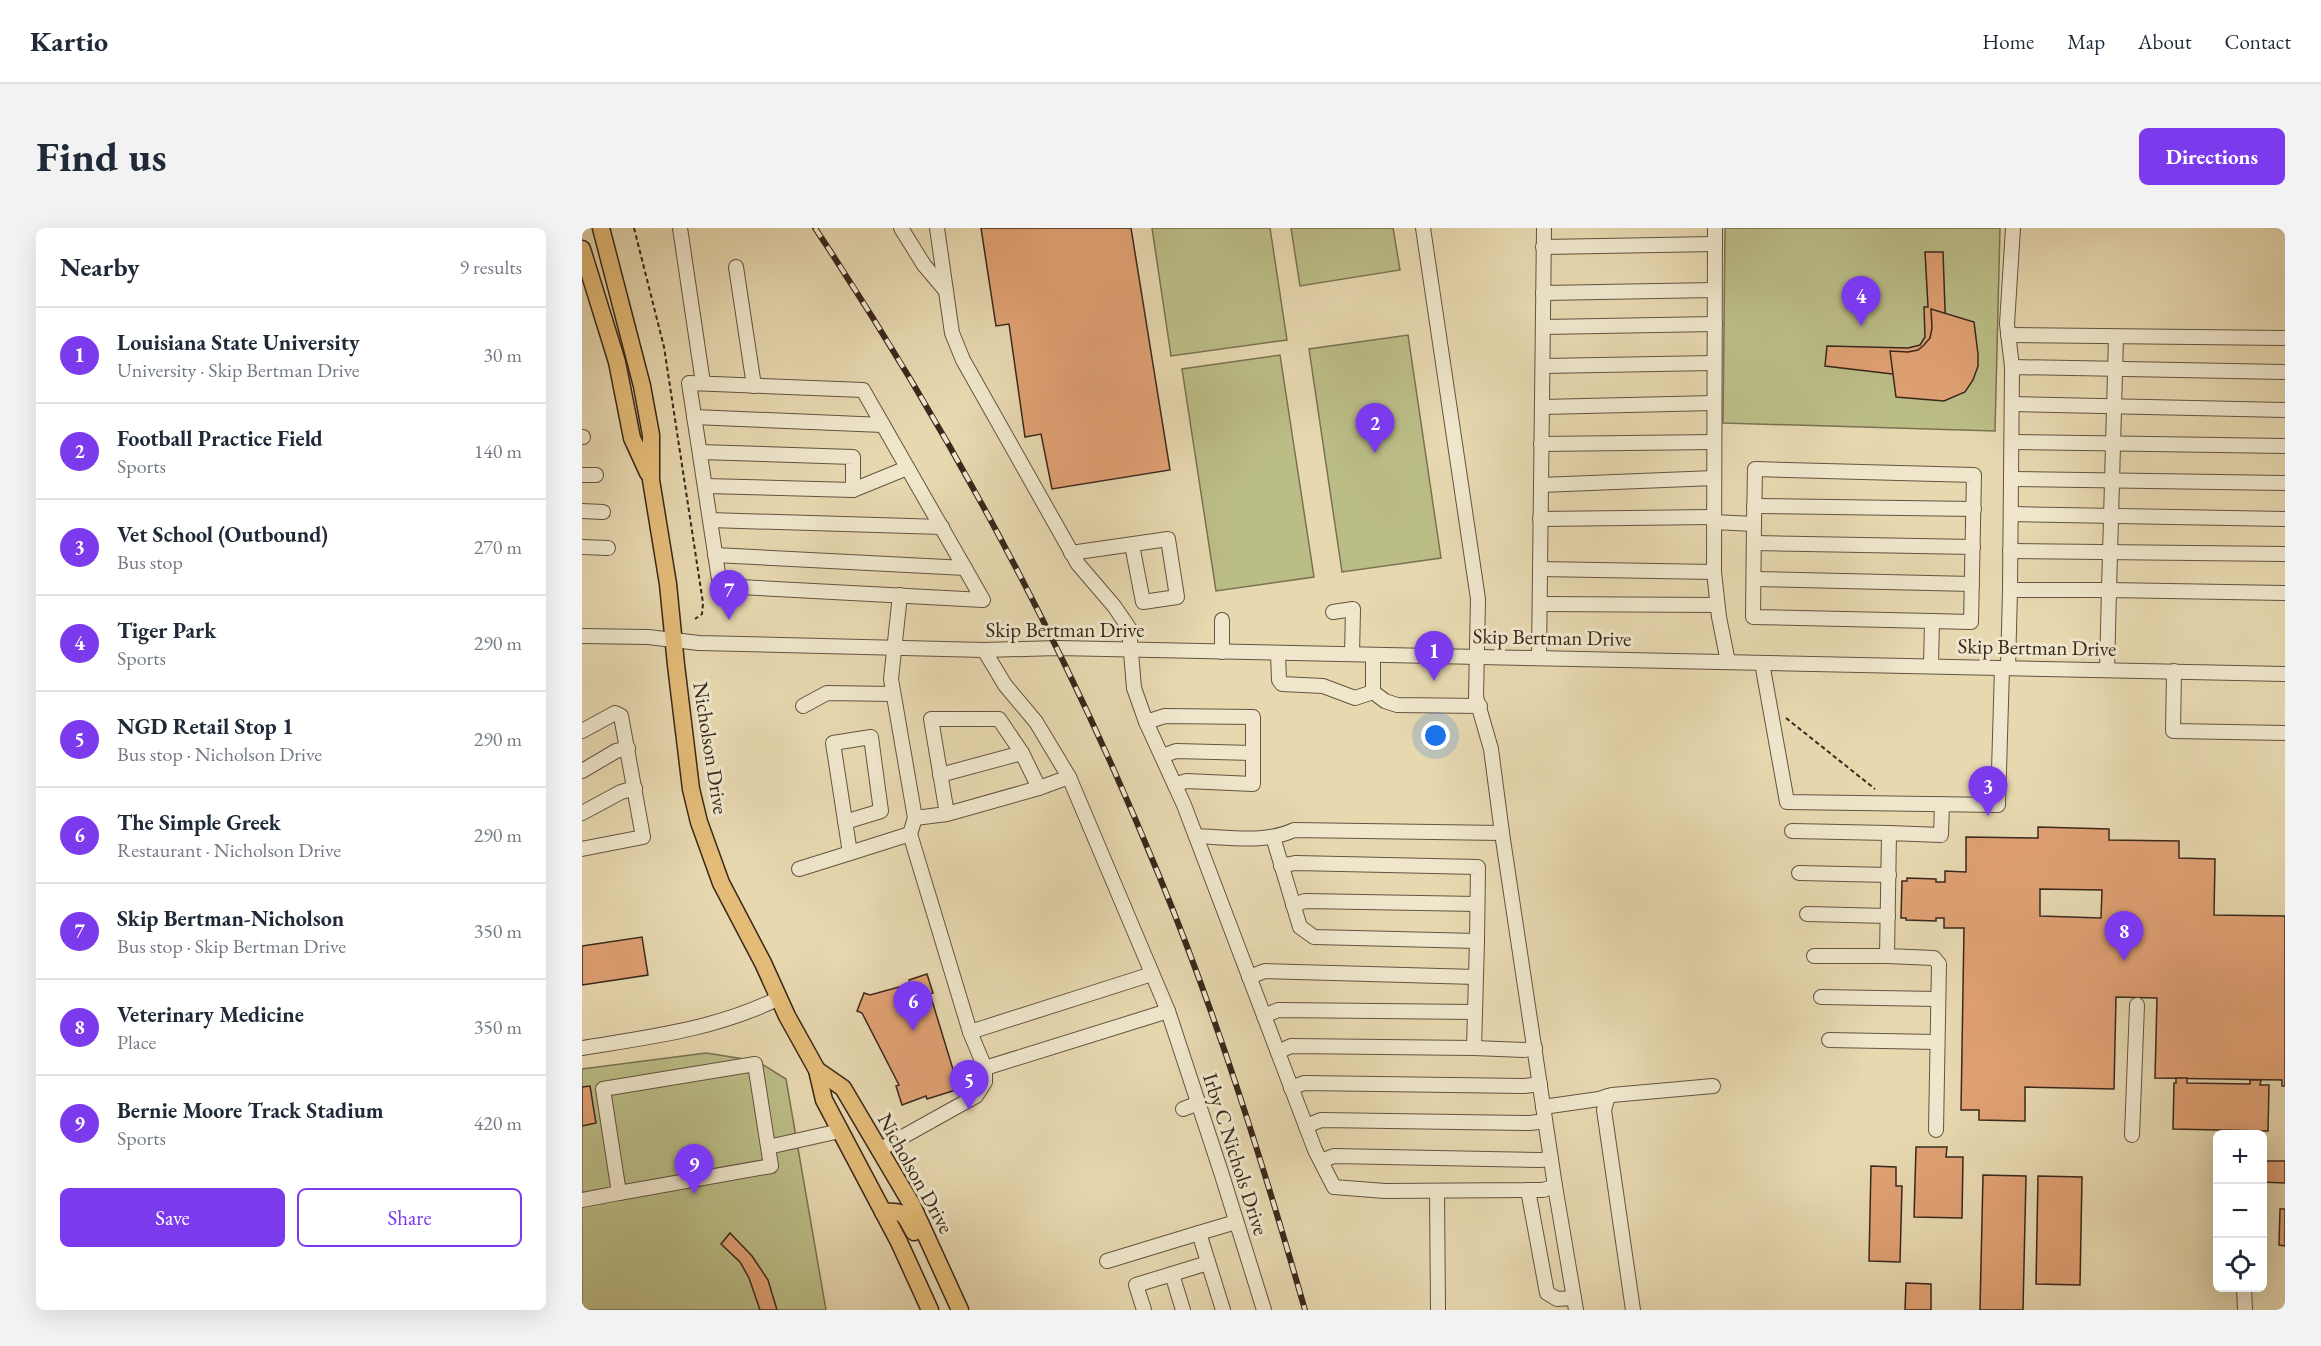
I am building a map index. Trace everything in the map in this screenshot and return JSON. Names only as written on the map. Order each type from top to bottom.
[{"type":"main road","name":"Nicholson Drive","points":[[601,228],[642,386],[651,435],[651,480],[668,584],[691,789],[699,822],[721,883],[817,1070],[824,1100],[930,1310]]},
{"type":"main road","name":"Nicholson Drive","points":[[582,249],[617,362],[632,438],[651,480]]},
{"type":"main road","name":"Nicholson Drive","points":[[817,1070],[843,1088],[912,1205],[960,1310]]},
{"type":"main road","points":[[880,1214],[898,1210],[904,1214],[922,1248],[936,1256]]},
{"type":"street","points":[[680,228],[703,383]]},
{"type":"street","points":[[901,228],[924,265],[946,291]]},
{"type":"street","points":[[937,228],[952,333],[963,360],[1071,553],[1129,628],[1134,688],[1146,722],[1196,836],[1306,1126],[1334,1187],[1385,1191],[1437,1191],[1543,1190],[1555,1186]]},
{"type":"street","points":[[1423,228],[1479,599],[1476,697],[1491,749],[1544,1114],[1575,1304],[1557,1299],[1547,1293],[1528,1190]]},
{"type":"street","points":[[1539,658],[1544,228]]},
{"type":"street","points":[[1715,228],[1714,572],[1717,604],[1728,662]]},
{"type":"street","points":[[1762,663],[1787,802],[1998,805],[2010,590],[2012,367],[2008,335],[2008,286],[2013,228]]},
{"type":"street","points":[[1543,247],[1715,244]]},
{"type":"street","points":[[736,267],[754,386]]},
{"type":"street","points":[[1543,293],[1715,290]]},
{"type":"street","points":[[1543,327],[1715,324]]},
{"type":"street","points":[[2008,335],[2285,338]]},
{"type":"street","points":[[2107,670],[2116,337]]},
{"type":"street","points":[[1543,366],[1714,363]]},
{"type":"street","points":[[2012,367],[2285,372]]},
{"type":"street","points":[[689,383],[703,383],[863,390],[983,600],[720,586],[689,383]]},
{"type":"street","points":[[1542,407],[1714,403]]},
{"type":"street","points":[[2012,404],[2285,410]]},
{"type":"street","points":[[694,417],[883,425]]},
{"type":"street","points":[[1541,444],[1714,442]]},
{"type":"street","points":[[2012,442],[2285,446]]},
{"type":"street","points":[[700,452],[853,458],[853,490]]},
{"type":"street","points":[[705,486],[853,490],[907,468]]},
{"type":"street","points":[[1755,469],[1974,475],[1971,622],[1754,617],[1754,506],[1755,469]]},
{"type":"street","points":[[1541,485],[1714,478]]},
{"type":"street","points":[[2011,479],[2285,483]]},
{"type":"street","points":[[1754,506],[1974,510]]},
{"type":"street","points":[[582,511],[603,512]]},
{"type":"street","points":[[2011,514],[2285,519]]},
{"type":"street","points":[[1540,519],[1713,520],[1754,524]]},
{"type":"street","points":[[710,520],[942,527]]},
{"type":"street","points":[[1071,553],[1132,544],[1168,539],[1177,597],[1143,602],[1132,544]]},
{"type":"street","points":[[1754,543],[1973,547]]},
{"type":"street","points":[[582,547],[608,548]]},
{"type":"street","points":[[2010,551],[2285,554]]},
{"type":"street","points":[[715,555],[965,568]]},
{"type":"street","points":[[1540,569],[1714,572]]},
{"type":"street","points":[[1754,579],[1972,584]]},
{"type":"street","points":[[2010,590],[2285,592]]},
{"type":"street","points":[[879,1150],[975,1096],[985,1082],[984,1068],[970,1032],[910,834],[915,818],[891,679],[900,595]]},
{"type":"street","points":[[1540,604],[1717,604]]},
{"type":"street","points":[[1333,612],[1353,609],[1352,654]]},
{"type":"street","points":[[1222,620],[1222,652]]},
{"type":"street","points":[[1931,666],[1932,621]]},
{"type":"street","name":"Skip Bertman Drive","points":[[582,636],[648,637],[699,643],[984,650],[1058,648],[1278,652],[2285,674]]},
{"type":"street","name":"Irby C Nichols Drive","points":[[984,650],[1005,685],[1036,722],[1069,777],[1168,1011],[1264,1310]]},
{"type":"street","points":[[1278,652],[1281,684],[1323,686],[1355,698],[1373,692]]},
{"type":"street","points":[[1373,655],[1373,692]]},
{"type":"street","points":[[2174,671],[2173,731],[2285,734]]},
{"type":"street","points":[[1373,692],[1385,701],[1397,705],[1480,706]]},
{"type":"street","points":[[803,706],[827,693],[893,694]]},
{"type":"street","points":[[582,731],[615,713],[621,716],[643,837],[582,849]]},
{"type":"street","points":[[1146,722],[1165,716],[1253,717],[1253,784],[1186,781],[1174,784]]},
{"type":"street","points":[[947,814],[931,719],[999,719],[1022,753],[1039,788]]},
{"type":"street","points":[[845,822],[881,811],[871,737],[832,743],[850,853]]},
{"type":"street","points":[[582,771],[628,748]]},
{"type":"street","points":[[1162,756],[1176,751],[1253,753]]},
{"type":"street","points":[[940,775],[1022,753]]},
{"type":"street","points":[[915,818],[947,814],[1039,788],[1069,777]]},
{"type":"street","points":[[582,813],[621,792],[635,788]]},
{"type":"street","points":[[1792,831],[1941,835],[1942,804]]},
{"type":"street","points":[[1196,836],[1273,837],[1293,830],[1502,833]]},
{"type":"street","points":[[1887,956],[1889,833]]},
{"type":"street","points":[[799,869],[910,834]]},
{"type":"street","points":[[1273,837],[1300,927],[1314,937],[1477,941]]},
{"type":"street","points":[[1281,866],[1295,863],[1478,867],[1474,1048]]},
{"type":"street","points":[[1799,873],[1889,875]]},
{"type":"street","points":[[1293,905],[1305,901],[1477,904]]},
{"type":"street","points":[[1807,914],[1888,916]]},
{"type":"street","points":[[1814,956],[1934,958],[1939,964],[1936,1130]]},
{"type":"street","points":[[1249,976],[1264,971],[1476,977]]},
{"type":"street","points":[[970,1032],[1152,974]]},
{"type":"street","points":[[1821,997],[1938,999]]},
{"type":"street","points":[[582,1048],[712,1024],[738,1016],[779,998]]},
{"type":"street","points":[[2132,1135],[2137,1005]]},
{"type":"street","points":[[1264,1016],[1278,1010],[1475,1012]]},
{"type":"street","points":[[984,1068],[1168,1011]]},
{"type":"street","points":[[1829,1040],[1937,1042]]},
{"type":"street","points":[[1278,1052],[1292,1046],[1524,1050],[1535,1048]]},
{"type":"street","points":[[582,1200],[619,1194],[771,1166],[755,1064],[603,1089],[619,1194]]},
{"type":"street","points":[[1292,1088],[1304,1083],[1524,1086],[1540,1084]]},
{"type":"street","points":[[1306,1126],[1321,1120],[1530,1123],[1562,1105],[1603,1098],[1713,1086]]},
{"type":"street","points":[[1603,1098],[1633,1310]]},
{"type":"street","points":[[1182,1109],[1199,1103]]},
{"type":"street","points":[[768,1147],[840,1131]]},
{"type":"street","points":[[1321,1161],[1334,1156],[1551,1159]]},
{"type":"street","points":[[1437,1191],[1438,1310]]},
{"type":"street","points":[[1107,1262],[1236,1222]]},
{"type":"street","points":[[1199,1233],[1223,1310]]},
{"type":"street","points":[[1144,1310],[1136,1285],[1208,1263]]},
{"type":"street","points":[[1172,1274],[1183,1310]]},
{"type":"street","points":[[2244,1292],[2245,1310]]},
{"type":"path","points":[[634,228],[664,347],[704,603],[702,614],[695,619]]},
{"type":"path","points":[[1786,718],[1882,794]]},
{"type":"green space","points":[[1152,228],[1270,228],[1287,340],[1171,356]]},
{"type":"green space","points":[[1291,228],[1393,228],[1400,270],[1300,286]]},
{"type":"green space","points":[[1725,228],[2000,228],[1995,431],[1723,423]]},
{"type":"green space","points":[[1408,335],[1441,558],[1342,572],[1309,349]]},
{"type":"green space","points":[[1280,355],[1314,577],[1216,591],[1182,369]]},
{"type":"green space","points":[[706,1053],[757,1061],[786,1079],[826,1310],[582,1310],[582,1069]]},
{"type":"building","points":[[981,228],[1131,228],[1170,470],[1052,489],[1041,434],[1025,437],[1009,324],[996,326]]},
{"type":"building","points":[[1925,252],[1943,252],[1946,337],[1940,350],[1929,363],[1912,373],[1901,375],[1825,366],[1827,346],[1908,348],[1920,345],[1925,337],[1924,307],[1928,307]]},
{"type":"building","points":[[1931,309],[1974,322],[1978,366],[1973,380],[1965,392],[1944,401],[1896,397],[1890,351],[1908,352],[1918,350],[1924,345],[1930,338],[1932,328]]},
{"type":"building","points":[[2038,827],[2109,829],[2109,840],[2179,841],[2179,858],[2215,859],[2214,915],[2285,916],[2285,1086],[2282,1086],[2282,1080],[2155,1078],[2157,998],[2116,997],[2114,1089],[2025,1087],[2025,1121],[1979,1120],[1979,1110],[1961,1110],[1964,928],[1944,928],[1944,918],[1936,918],[1936,921],[1901,918],[1902,881],[1907,881],[1907,878],[1936,879],[1936,882],[1945,882],[1945,871],[1966,872],[1966,837],[2038,838]],"holes":[[[2040,889],[2102,890],[2101,918],[2040,916]]]},
{"type":"building","points":[[642,937],[648,975],[582,985],[582,946]]},
{"type":"building","points":[[927,974],[933,993],[930,994],[959,1089],[927,1099],[926,1096],[902,1105],[896,1086],[899,1085],[862,1013],[857,1011],[864,993],[870,995],[910,984],[909,980]]},
{"type":"building","points":[[2176,1078],[2187,1078],[2187,1083],[2250,1084],[2250,1080],[2261,1080],[2260,1085],[2269,1085],[2268,1131],[2173,1129],[2174,1083],[2176,1083]]},
{"type":"building","points":[[590,1086],[596,1123],[582,1126],[582,1087]]},
{"type":"building","points":[[1916,1147],[1947,1147],[1946,1157],[1963,1157],[1962,1218],[1914,1217]]},
{"type":"building","points":[[2267,1161],[2285,1161],[2285,1183],[2267,1182]]},
{"type":"building","points":[[1871,1166],[1896,1167],[1896,1186],[1902,1186],[1900,1262],[1869,1261]]},
{"type":"building","points":[[1983,1175],[2026,1176],[2023,1310],[1980,1310]]},
{"type":"building","points":[[2038,1176],[2082,1177],[2080,1285],[2036,1284]]},
{"type":"building","points":[[2280,1209],[2285,1209],[2285,1246],[2279,1245]]},
{"type":"building","points":[[730,1233],[752,1256],[768,1280],[777,1310],[760,1310],[749,1278],[740,1262],[721,1244]]},
{"type":"building","points":[[1906,1283],[1931,1284],[1931,1310],[1905,1310]]},
{"type":"railway","points":[[815,228],[865,305],[959,464],[1004,544],[1086,709],[1160,878],[1201,984],[1256,1146],[1305,1310]]},
{"type":"place","name":"Tiger Park","points":[[1861,326]]},
{"type":"place","name":"Football Practice Field","points":[[1375,453]]},
{"type":"place","name":"Skip Bertman-Nicholson","points":[[729,620]]},
{"type":"place","name":"Louisiana State University","points":[[1434,681]]},
{"type":"place","name":"Vet School (Outbound)","points":[[1988,816]]},
{"type":"place","name":"Veterinary Medicine","points":[[2124,961]]},
{"type":"place","name":"The Simple Greek","points":[[913,1031]]},
{"type":"place","name":"NGD Retail Stop 1","points":[[969,1110]]},
{"type":"place","name":"Bernie Moore Track Stadium","points":[[694,1194]]}]
